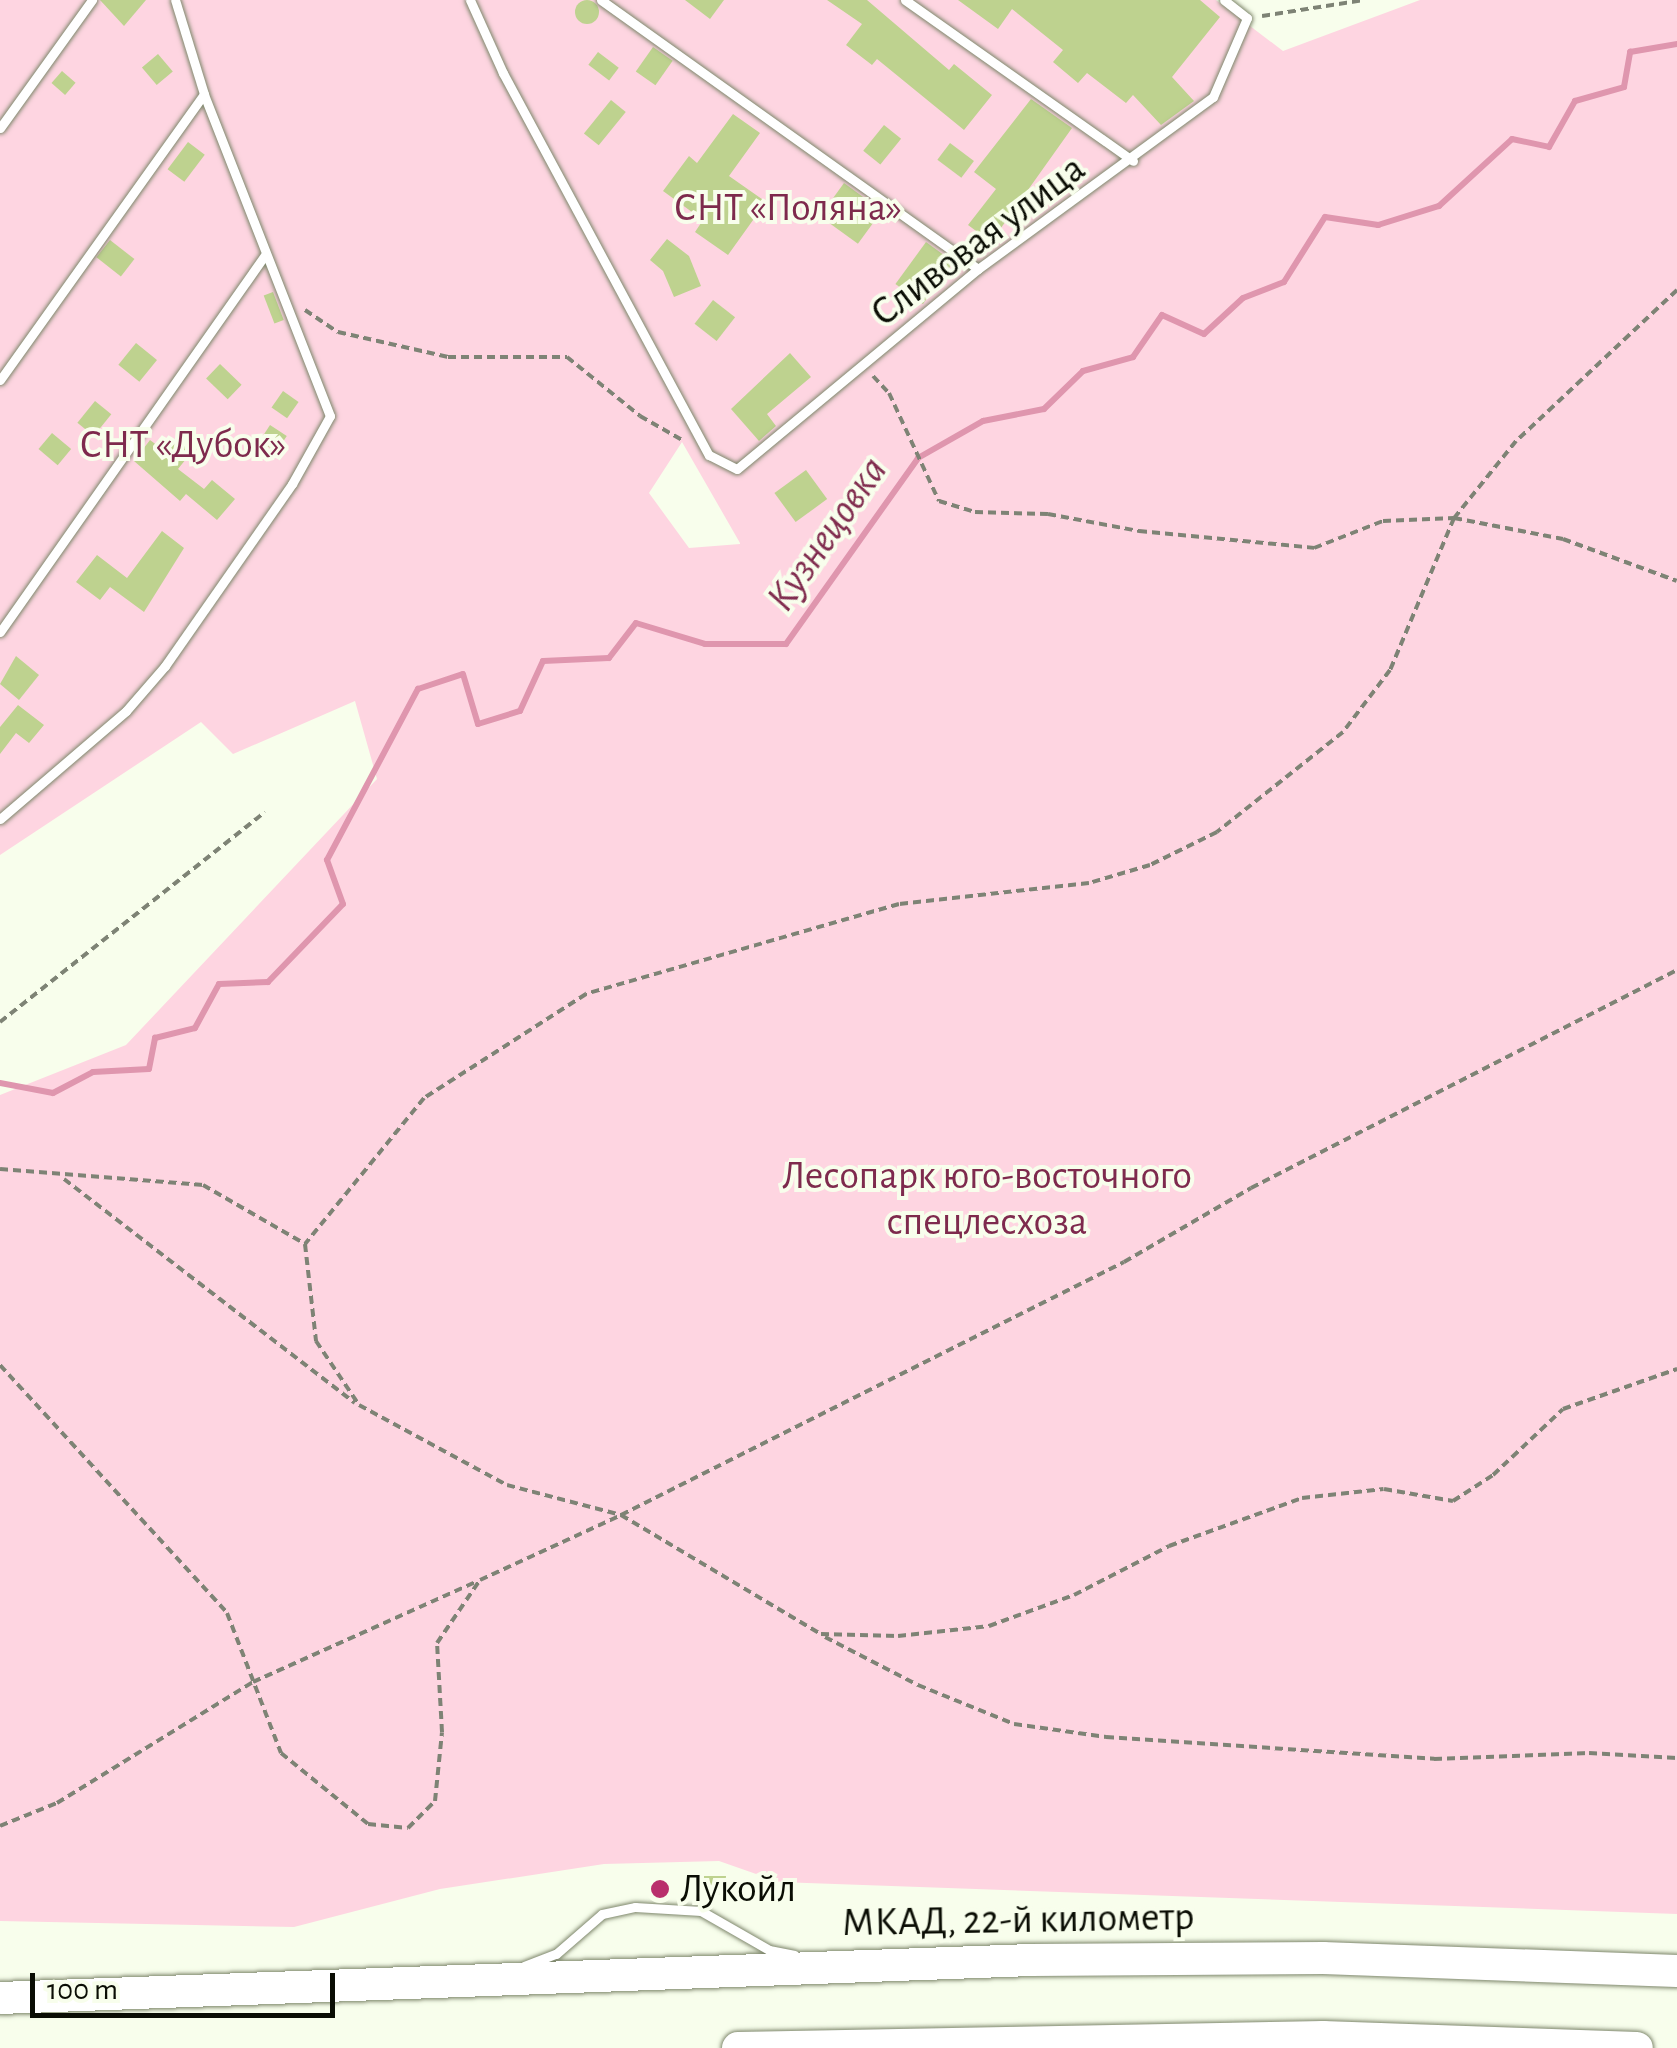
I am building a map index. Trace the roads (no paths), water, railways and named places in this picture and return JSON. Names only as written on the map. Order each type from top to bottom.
[{"type":"highway","name":"МКАД, 22-й километр","points":[[0,1998],[846,1965],[1323,1958],[1677,1971]]},
{"type":"highway","points":[[738,2048],[1304,2038],[1637,2048]]},
{"type":"lane","points":[[0,128],[92,0]]},
{"type":"lane","points":[[0,819],[126,710],[165,666],[292,484],[330,416],[204,94],[175,0]]},
{"type":"lane","name":"Сливовая улица","points":[[470,0],[479,7],[502,73],[710,455],[736,469],[978,270],[1133,162],[1214,98],[1247,18],[1224,0]]},
{"type":"lane","points":[[602,0],[978,270]]},
{"type":"lane","points":[[905,0],[1133,162]]},
{"type":"lane","points":[[0,380],[204,94]]},
{"type":"lane","points":[[0,632],[266,254]]},
{"type":"lane","points":[[497,1978],[556,1954],[602,1914],[635,1907],[702,1910],[768,1950],[846,1965]]},
{"type":"waterway","name":"Кузнецовка","points":[[0,1083],[53,1093],[93,1072],[149,1069],[155,1038],[195,1028],[219,984],[268,982],[343,904],[327,860],[418,689],[463,674],[478,724],[520,711],[543,661],[609,658],[636,623],[705,644],[786,644],[918,458],[983,421],[1044,409],[1083,371],[1133,357],[1162,315],[1204,334],[1243,298],[1284,282],[1325,217],[1378,225],[1439,206],[1512,139],[1549,147],[1575,101],[1624,87],[1630,52],[1677,44]]},
{"type":"place","name":"Лукойл","points":[[660,1889]]},
{"type":"park label","name":"СНТ «Поляна»","points":[[788,208]]},
{"type":"park label","name":"СНТ «Дубок»","points":[[183,445]]},
{"type":"park label","name":"Лесопарк юго-восточного спецлесхоза","points":[[987,1199]]}]
